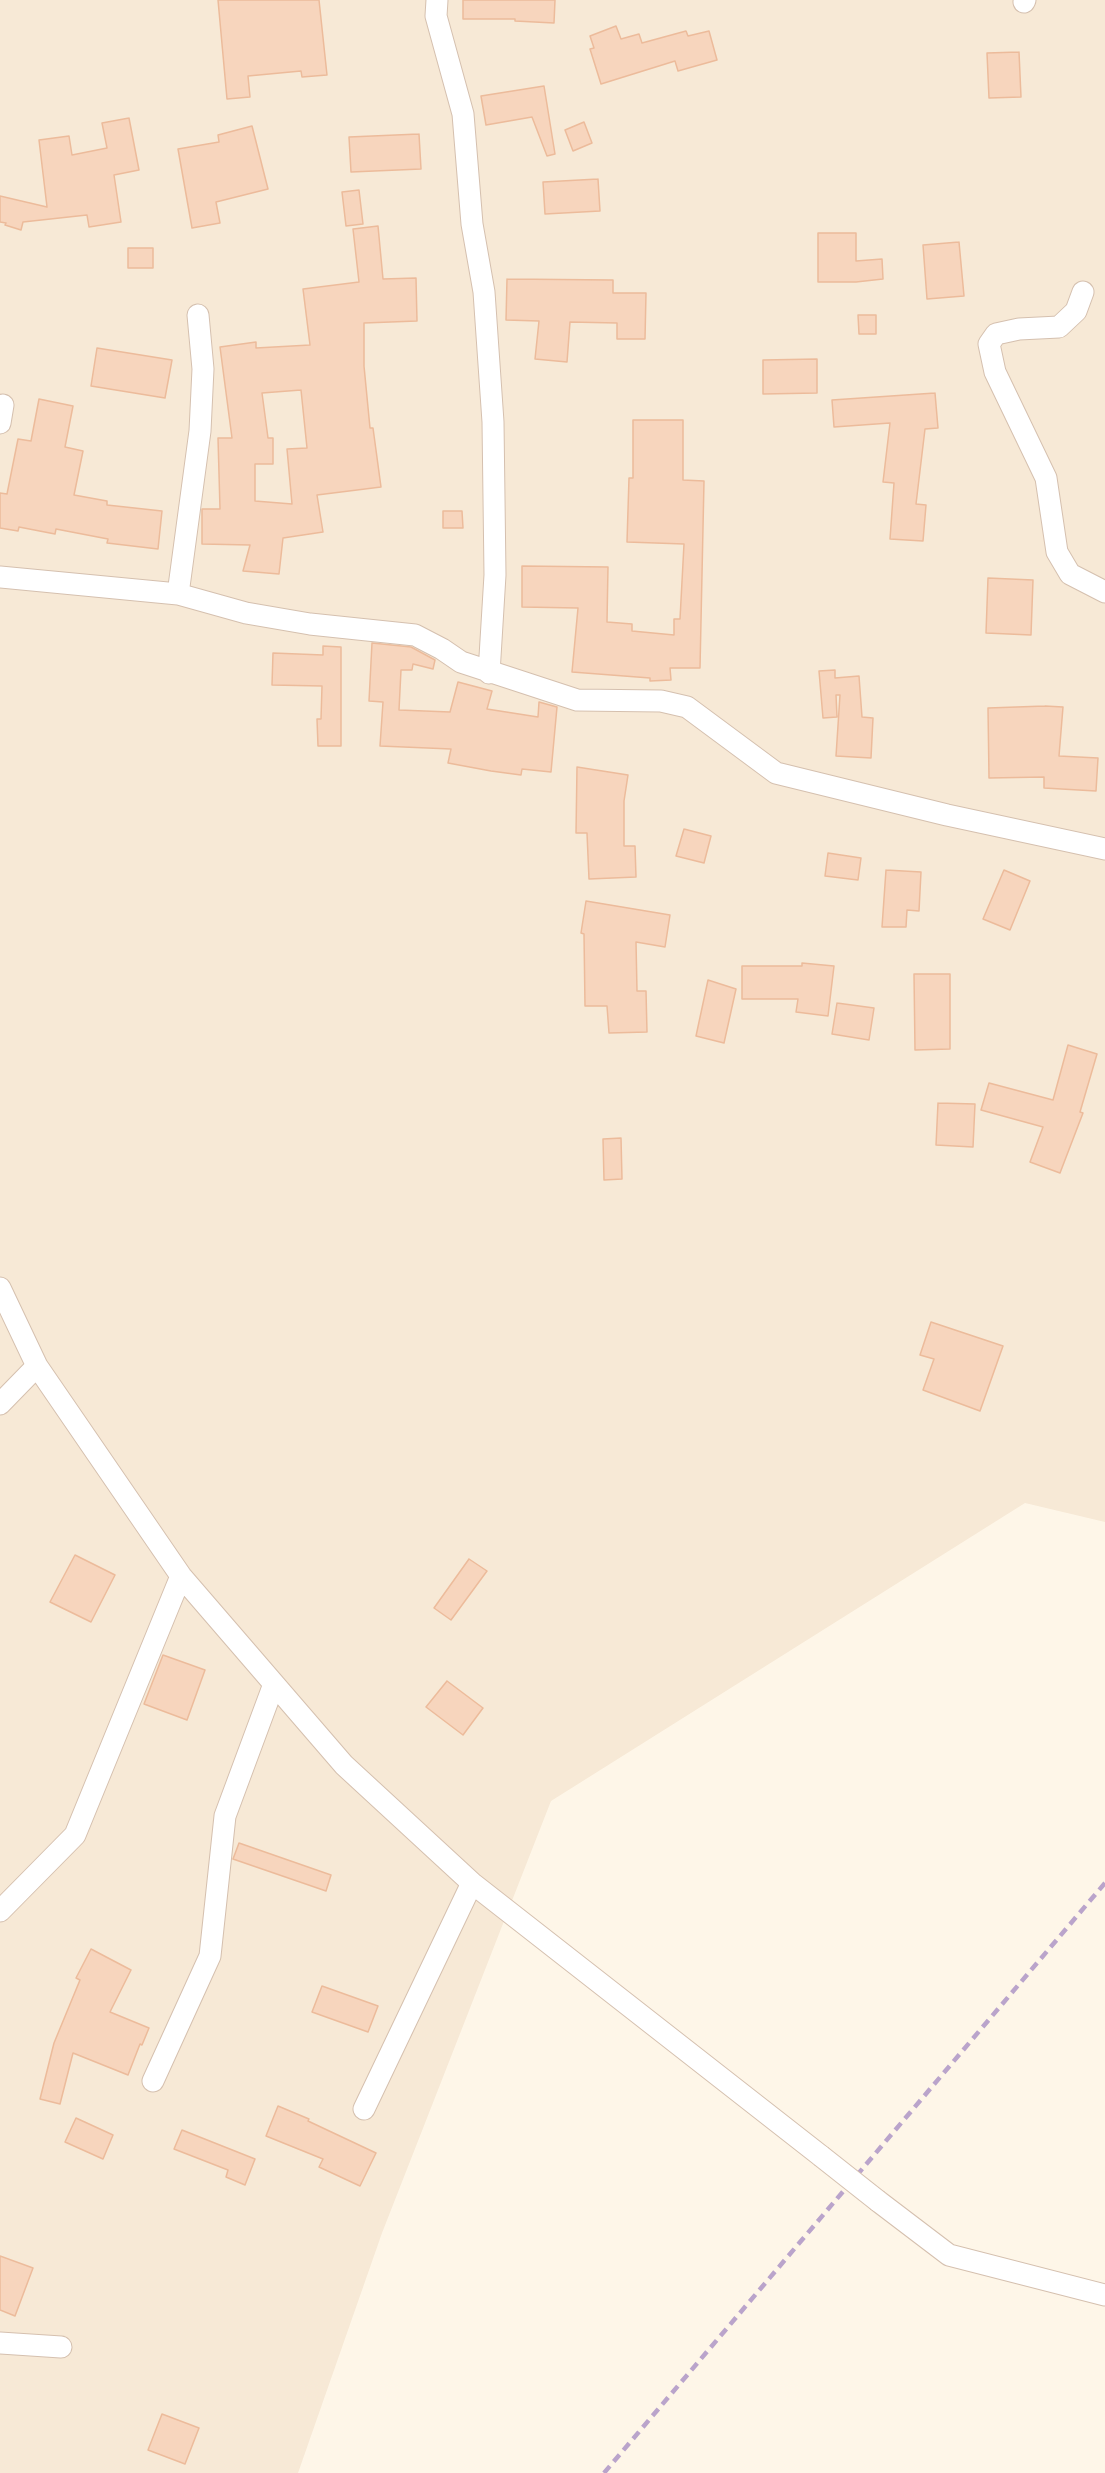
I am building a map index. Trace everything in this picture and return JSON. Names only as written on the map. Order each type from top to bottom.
[{"type":"street","points":[[437,0],[436,16],[464,114],[472,224],[484,292],[493,422],[495,575],[489,673]]},
{"type":"street","points":[[1083,292],[1076,311],[1059,327],[1019,329],[996,334],[989,344],[995,372],[1046,478],[1057,552],[1070,574],[1105,592]]},
{"type":"street","points":[[178,594],[200,431],[203,369],[198,315]]},
{"type":"street","points":[[0,577],[178,594],[246,613],[415,635],[461,662],[577,700],[661,701],[687,707],[777,772],[947,815],[1105,849]]},
{"type":"street","points":[[0,1287],[36,1366],[181,1576],[344,1765],[472,1883],[949,2255],[1105,2295]]},
{"type":"street","points":[[0,1404],[36,1366]]},
{"type":"street","points":[[0,1911],[75,1835],[181,1576]]},
{"type":"street","points":[[153,2081],[210,1956],[225,1816],[274,1684]]},
{"type":"street","points":[[364,2109],[472,1883]]},
{"type":"street","points":[[0,2343],[62,2347]]},
{"type":"shaded area","points":[[0,0],[1105,0],[1105,1522],[1025,1503],[551,1801],[382,2233],[298,2473],[0,2473]]},
{"type":"building","points":[[218,0],[319,0],[327,75],[302,77],[301,71],[248,76],[250,97],[227,99]]},
{"type":"building","points":[[463,0],[555,0],[554,23],[515,21],[515,19],[463,19]]},
{"type":"building","points":[[616,26],[621,39],[639,34],[642,43],[686,31],[688,36],[709,31],[717,60],[678,71],[675,61],[601,84],[590,49],[594,48],[590,36]]},
{"type":"building","points":[[1019,52],[1021,97],[989,98],[987,53]]},
{"type":"building","points":[[544,86],[555,154],[547,156],[532,117],[486,125],[481,96]]},
{"type":"building","points":[[129,118],[139,170],[114,175],[121,222],[89,227],[87,215],[23,222],[21,230],[0,222],[0,196],[47,207],[39,140],[69,136],[72,155],[107,148],[102,123]]},
{"type":"building","points":[[584,122],[592,143],[573,151],[565,130]]},
{"type":"building","points":[[252,126],[268,189],[216,202],[220,223],[192,228],[178,149],[219,142],[218,135]]},
{"type":"building","points":[[419,134],[421,169],[351,172],[349,137]]},
{"type":"building","points":[[598,179],[600,211],[545,214],[543,182]]},
{"type":"building","points":[[359,190],[363,224],[346,226],[342,192]]},
{"type":"building","points":[[378,226],[383,279],[416,278],[417,321],[364,323],[364,366],[370,428],[373,428],[381,487],[317,495],[323,532],[283,538],[279,574],[243,571],[250,545],[202,544],[202,509],[220,509],[218,438],[232,438],[220,347],[256,342],[256,348],[310,345],[303,289],[359,282],[353,229]],"holes":[[[301,390],[307,448],[287,449],[292,504],[255,501],[255,464],[273,464],[273,438],[268,438],[262,393]]]},
{"type":"building","points":[[818,233],[856,233],[856,261],[882,259],[883,279],[818,282]]},
{"type":"building","points":[[959,242],[964,296],[927,299],[923,245]]},
{"type":"building","points":[[128,248],[153,248],[153,268],[128,268]]},
{"type":"building","points":[[507,279],[613,280],[613,293],[646,293],[645,339],[617,339],[617,323],[570,322],[567,362],[535,359],[539,321],[506,320]]},
{"type":"building","points":[[858,315],[876,315],[876,334],[859,334]]},
{"type":"building","points":[[97,348],[172,360],[165,398],[91,386]]},
{"type":"building","points":[[817,359],[817,393],[763,394],[763,360]]},
{"type":"building","points":[[935,393],[938,428],[925,429],[916,504],[926,505],[923,541],[890,539],[894,483],[883,482],[890,423],[834,427],[832,400]]},
{"type":"building","points":[[39,399],[73,406],[65,447],[83,451],[74,495],[107,501],[107,505],[162,511],[158,549],[107,543],[108,539],[56,529],[55,534],[19,527],[18,531],[0,528],[0,493],[7,494],[18,439],[31,441]]},
{"type":"building","points":[[633,420],[683,420],[683,480],[704,481],[700,668],[670,668],[671,680],[650,681],[650,678],[572,672],[578,608],[522,607],[522,566],[608,567],[607,622],[632,624],[632,631],[674,635],[674,619],[680,619],[684,544],[627,542],[629,478],[633,478]]},
{"type":"building","points":[[443,511],[462,511],[463,528],[443,528]]},
{"type":"building","points":[[988,578],[1033,580],[1031,635],[986,633]]},
{"type":"building","points":[[372,643],[411,647],[435,660],[433,669],[413,664],[412,670],[401,670],[399,710],[450,712],[458,682],[492,691],[487,709],[538,717],[539,702],[557,707],[551,772],[522,769],[521,775],[491,771],[448,763],[451,749],[380,746],[383,702],[369,701]]},
{"type":"building","points":[[323,646],[341,647],[341,746],[318,746],[317,719],[321,719],[322,686],[272,685],[273,653],[323,655]]},
{"type":"building","points":[[835,670],[835,678],[859,676],[862,717],[873,718],[871,758],[836,756],[840,695],[836,695],[837,717],[823,718],[819,671]]},
{"type":"building","points":[[1063,707],[1059,756],[1098,758],[1096,791],[1044,788],[1044,777],[989,778],[988,708]]},
{"type":"building","points":[[577,767],[628,775],[624,801],[624,846],[635,846],[636,877],[589,879],[587,833],[576,833]]},
{"type":"building","points":[[684,829],[711,836],[704,863],[676,856]]},
{"type":"building","points":[[828,853],[861,858],[858,880],[825,876]]},
{"type":"building","points":[[886,870],[921,872],[919,911],[907,910],[906,927],[882,927]]},
{"type":"building","points":[[1004,870],[1030,881],[1010,930],[983,919]]},
{"type":"building","points":[[586,901],[670,915],[665,947],[636,942],[637,991],[646,991],[647,1032],[609,1033],[607,1006],[585,1006],[584,934],[581,933]]},
{"type":"building","points":[[802,963],[834,966],[828,1016],[796,1012],[798,999],[742,999],[742,966],[802,966]]},
{"type":"building","points":[[914,974],[950,974],[950,1049],[915,1050]]},
{"type":"building","points":[[708,980],[736,989],[724,1043],[696,1036]]},
{"type":"building","points":[[837,1003],[874,1008],[869,1040],[832,1034]]},
{"type":"building","points":[[1068,1045],[1097,1054],[1080,1112],[1083,1113],[1060,1173],[1030,1162],[1043,1127],[981,1110],[989,1083],[1053,1100]]},
{"type":"building","points":[[938,1103],[975,1104],[973,1147],[936,1145]]},
{"type":"building","points":[[621,1138],[622,1179],[604,1180],[603,1139]]},
{"type":"building","points":[[931,1322],[1003,1346],[980,1411],[923,1390],[934,1359],[920,1355]]},
{"type":"building","points":[[75,1555],[115,1575],[91,1622],[50,1602]]},
{"type":"building","points":[[469,1559],[487,1571],[451,1620],[434,1608]]},
{"type":"building","points":[[163,1655],[205,1670],[187,1720],[144,1704]]},
{"type":"building","points":[[447,1681],[483,1708],[463,1735],[426,1707]]},
{"type":"building","points":[[239,1843],[331,1875],[326,1891],[233,1859]]},
{"type":"building","points":[[91,1949],[131,1970],[110,2012],[149,2028],[128,2075],[73,2053],[60,2104],[40,2099],[54,2043],[80,1980],[76,1978]]},
{"type":"building","points":[[322,1986],[378,2006],[368,2032],[312,2012]]},
{"type":"building","points":[[278,2106],[376,2153],[360,2186],[319,2167],[323,2159],[266,2136]]},
{"type":"building","points":[[76,2118],[113,2135],[103,2159],[65,2142]]},
{"type":"building","points":[[182,2130],[255,2159],[245,2185],[226,2177],[228,2170],[174,2149]]},
{"type":"building","points":[[0,2256],[33,2268],[15,2316],[0,2310]]},
{"type":"building","points":[[162,2414],[199,2428],[185,2464],[148,2450]]},
{"type":"railway","points":[[604,2473],[1105,1883]]}]
